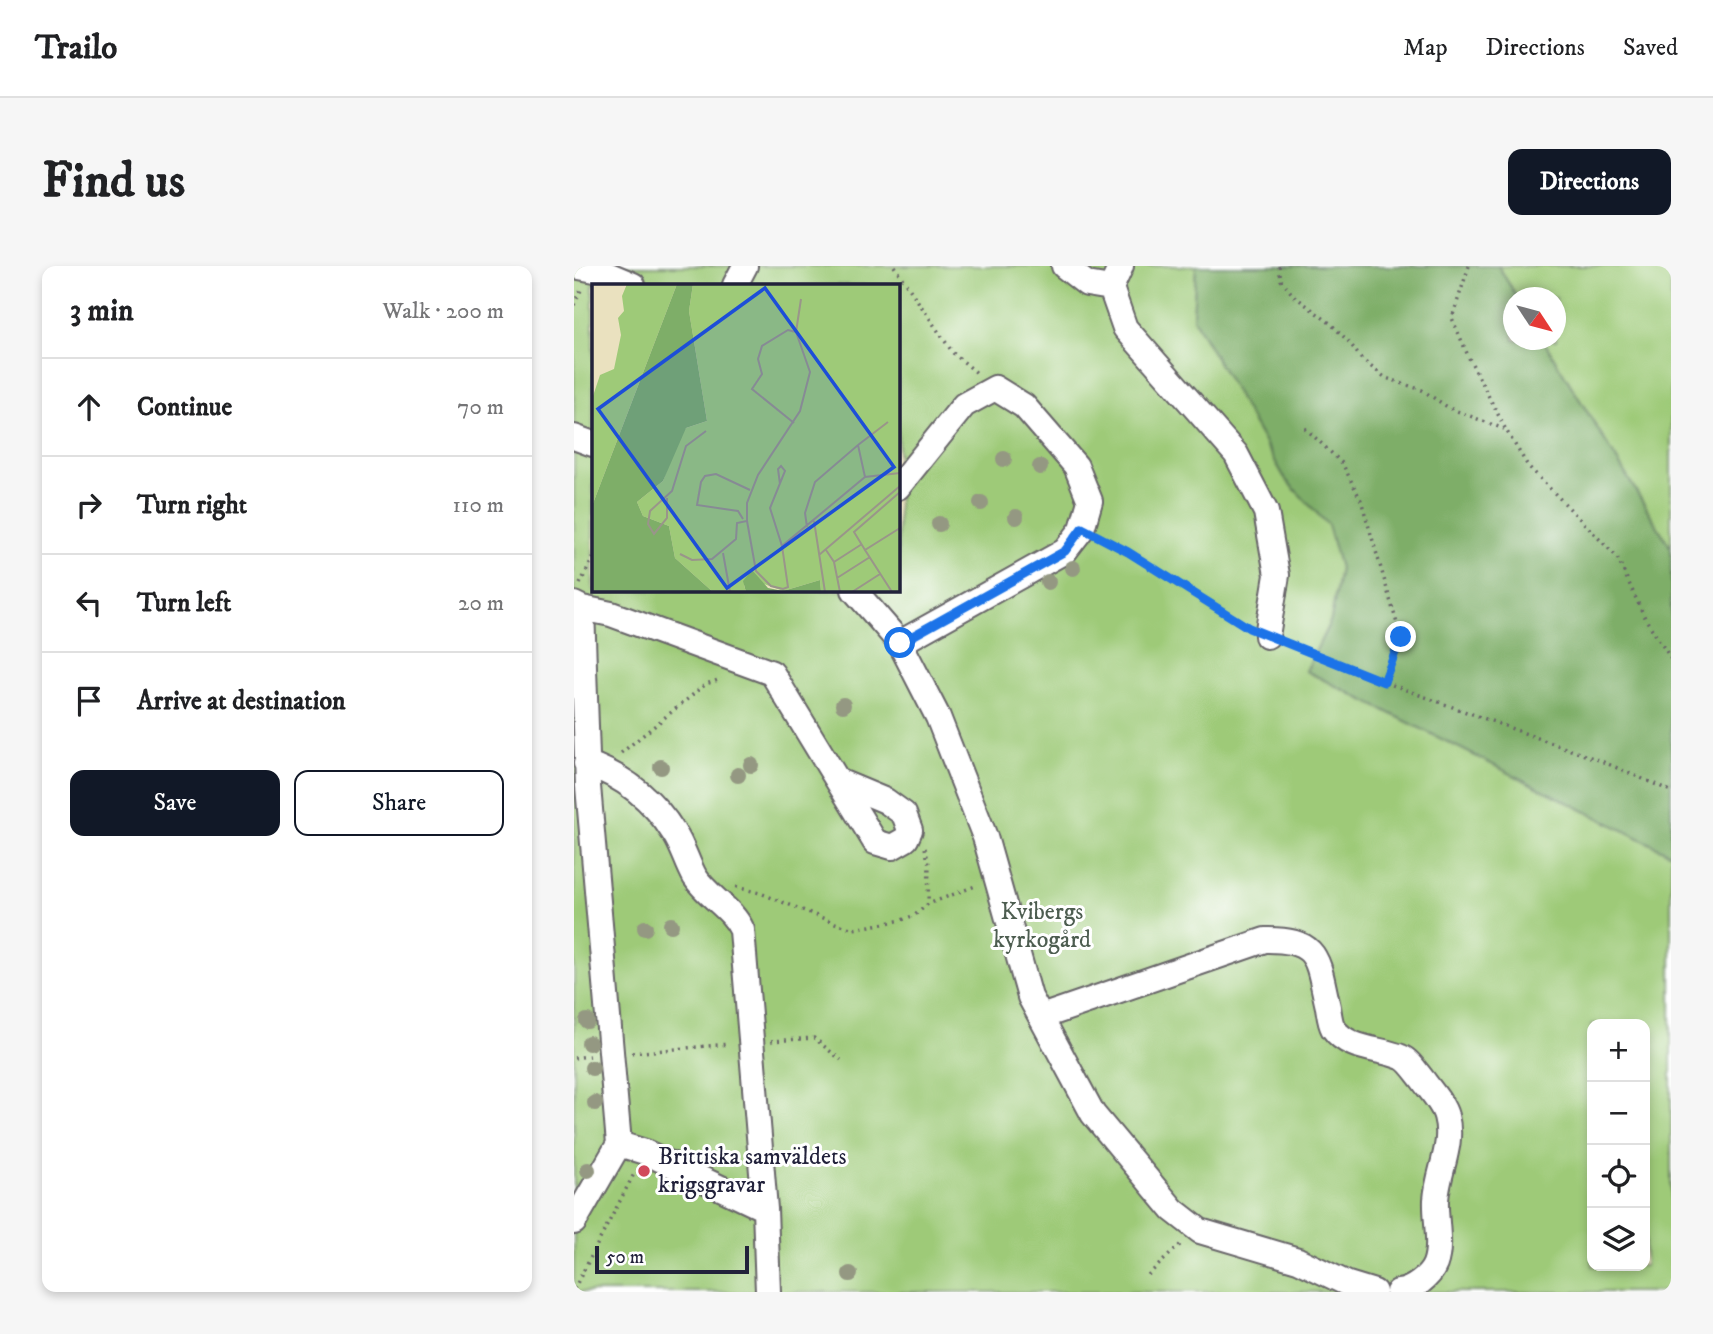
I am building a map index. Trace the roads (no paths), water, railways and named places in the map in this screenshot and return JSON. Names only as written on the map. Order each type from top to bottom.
[{"type":"lane","points":[[574,266],[600,271],[631,284]]},
{"type":"lane","points":[[736,284],[745,266]]},
{"type":"lane","points":[[1064,266],[1087,284],[1116,277],[1125,328],[1236,454],[1266,512],[1277,575],[1267,636]]},
{"type":"lane","points":[[900,484],[964,405],[995,388],[1024,406],[1076,466],[1090,501],[1082,528],[1065,551],[900,643]]},
{"type":"lane","points":[[574,437],[592,444]]},
{"type":"lane","points":[[856,592],[900,643],[938,716],[985,837],[1030,997],[1093,1114],[1173,1210],[1195,1228],[1298,1259],[1348,1284],[1374,1292]]},
{"type":"lane","points":[[574,1222],[619,1144],[582,806],[586,763],[578,600],[772,673],[875,842],[892,847],[906,839],[910,830],[904,814],[887,801],[838,780]]},
{"type":"lane","points":[[586,763],[617,775],[647,799],[674,833],[696,878],[737,918],[742,930],[765,1209],[768,1292]]},
{"type":"lane","points":[[1041,1017],[1265,940],[1290,940],[1302,944],[1312,953],[1321,973],[1333,1028],[1354,1044],[1403,1058],[1446,1113],[1450,1139],[1436,1200],[1438,1244],[1435,1264],[1425,1279],[1404,1292],[1398,1292]]},
{"type":"lane","points":[[619,1144],[645,1152],[765,1209]]},
{"type":"place","name":"Brittiska samväldets krigsgravar","points":[[644,1171]]},
{"type":"park label","name":"Kvibergs kyrkogård","points":[[1042,926]]}]
